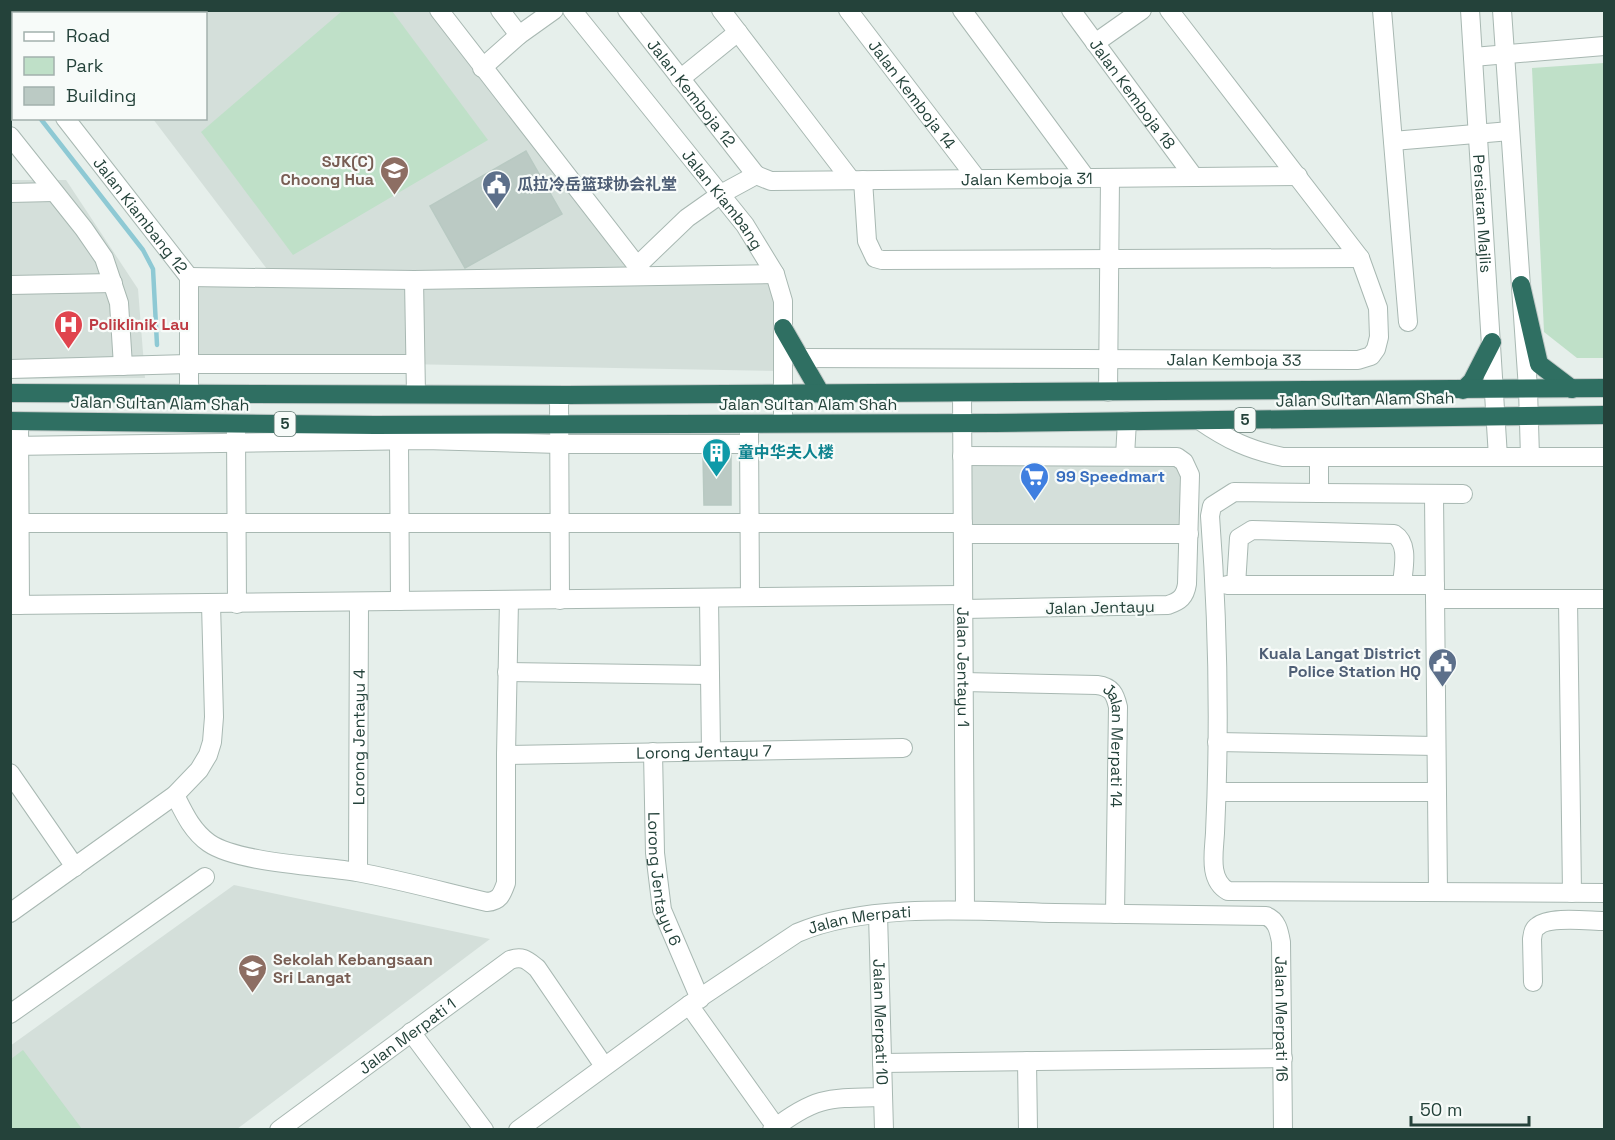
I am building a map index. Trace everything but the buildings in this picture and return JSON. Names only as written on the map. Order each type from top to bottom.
[{"type":"highway","points":[[1521,285],[1539,364],[1572,389]]},
{"type":"highway","points":[[783,328],[822,394]]},
{"type":"highway","points":[[1463,390],[1472,381],[1492,342]]},
{"type":"highway","name":"Jalan Sultan Alam Shah","points":[[10,393],[559,395],[1605,388]]},
{"type":"highway","name":"Jalan Sultan Alam Shah","points":[[15,421],[962,423],[1605,415]]},
{"type":"street","points":[[439,10],[641,271]]},
{"type":"street","points":[[501,10],[519,35]]},
{"type":"street","points":[[482,68],[519,35],[554,10]]},
{"type":"street","name":"Jalan Kiambang","points":[[572,10],[745,225],[775,274],[783,301],[783,423]]},
{"type":"street","name":"Jalan Kemboja 12","points":[[627,10],[756,175]]},
{"type":"street","points":[[721,10],[857,180],[867,242],[875,258],[882,260],[1360,258]]},
{"type":"street","name":"Jalan Kemboja 14","points":[[848,10],[977,179]]},
{"type":"street","points":[[962,10],[1086,178]]},
{"type":"street","name":"Jalan Kemboja 18","points":[[1071,10],[1194,177]]},
{"type":"street","points":[[1095,43],[1142,10]]},
{"type":"street","points":[[1169,10],[1360,258]]},
{"type":"street","points":[[1382,10],[1408,322]]},
{"type":"street","name":"Persiaran Majlis","points":[[1470,10],[1498,457]]},
{"type":"street","name":"Persiaran Majlis","points":[[1502,10],[1528,389],[1530,457]]},
{"type":"street","points":[[680,79],[738,32]]},
{"type":"street","points":[[1473,57],[1605,46]]},
{"type":"street","name":"Jalan Kiambang 12","points":[[67,120],[189,277],[189,394]]},
{"type":"street","points":[[1393,141],[1510,131]]},
{"type":"street","points":[[10,136],[84,229],[104,258],[119,303],[123,366]]},
{"type":"street","points":[[641,271],[687,218],[721,194],[756,175]]},
{"type":"street","name":"Jalan Kemboja 31","points":[[756,175],[771,181],[1298,176]]},
{"type":"street","points":[[1108,392],[1110,178]]},
{"type":"street","points":[[10,193],[53,192]]},
{"type":"street","name":"Jalan Kemboja 33","points":[[800,358],[1358,360],[1371,356],[1376,349],[1379,336],[1378,308],[1360,258]]},
{"type":"street","points":[[189,277],[414,280],[641,271],[775,274]]},
{"type":"street","points":[[414,280],[416,394]]},
{"type":"street","points":[[10,285],[113,283]]},
{"type":"street","points":[[10,369],[188,364],[415,364]]},
{"type":"street","name":"Jalan Jentayu 1","points":[[962,393],[965,910]]},
{"type":"street","points":[[559,395],[560,600]]},
{"type":"street","points":[[1200,420],[1223,437],[1246,448],[1283,458],[1605,457]]},
{"type":"street","points":[[15,421],[15,605]]},
{"type":"street","points":[[962,456],[1125,456],[1126,421]]},
{"type":"street","points":[[236,423],[237,604]]},
{"type":"street","points":[[749,423],[750,597]]},
{"type":"street","points":[[15,446],[399,441],[749,444]]},
{"type":"street","points":[[399,441],[400,601]]},
{"type":"street","name":"Jalan Jentayu","points":[[15,605],[750,597],[1168,605],[1176,603],[1186,592],[1190,475],[1184,462],[1177,457],[1125,456]]},
{"type":"street","points":[[1319,458],[1319,493]]},
{"type":"street","points":[[1463,495],[1234,492],[1212,506],[1210,516],[1216,585],[1217,792],[1214,871],[1221,887],[1228,891],[1605,893]]},
{"type":"street","points":[[1434,496],[1438,892]]},
{"type":"street","points":[[15,523],[749,523],[1188,534]]},
{"type":"street","points":[[1236,585],[1239,538],[1252,530],[1394,534],[1402,540],[1404,548],[1402,585]]},
{"type":"street","points":[[1216,585],[1402,585],[1435,592],[1605,599]]},
{"type":"street","points":[[710,598],[711,751]]},
{"type":"street","points":[[1568,599],[1572,893]]},
{"type":"street","points":[[175,795],[194,828],[220,849],[242,855],[358,872],[488,902],[493,901],[501,896],[506,883],[509,600]]},
{"type":"street","name":"Lorong Jentayu 4","points":[[358,872],[359,602]]},
{"type":"street","points":[[10,914],[175,795],[199,770],[208,755],[212,742],[214,717],[211,604]]},
{"type":"street","points":[[507,672],[710,675]]},
{"type":"street","name":"Jalan Merpati 14","points":[[964,682],[1098,685],[1105,686],[1115,695],[1118,707],[1115,914]]},
{"type":"street","points":[[1216,742],[1436,746]]},
{"type":"street","name":"Lorong Jentayu 7","points":[[506,754],[903,748]]},
{"type":"street","name":"Lorong Jentayu 6","points":[[653,752],[655,853],[662,910],[694,1002],[774,1128]]},
{"type":"street","points":[[10,773],[75,867]]},
{"type":"street","points":[[1217,792],[1437,792]]},
{"type":"street","points":[[10,1014],[205,877]]},
{"type":"street","name":"Jalan Merpati","points":[[518,1130],[541,1123],[604,1066],[797,933],[816,925],[878,914],[965,910],[1266,916]]},
{"type":"street","name":"Jalan Merpati 10","points":[[878,914],[884,1130]]},
{"type":"street","name":"Jalan Merpati 16","points":[[1266,916],[1275,922],[1281,942],[1283,1130]]},
{"type":"street","points":[[1533,982],[1532,939],[1538,925],[1550,921],[1605,921]]},
{"type":"street","name":"Jalan Merpati 1","points":[[279,1130],[300,1123],[411,1032],[517,957],[524,958],[537,968],[604,1066]]},
{"type":"street","points":[[411,1032],[484,1130]]},
{"type":"street","points":[[882,1062],[1283,1058]]},
{"type":"street","points":[[1027,1061],[1028,1130]]},
{"type":"street","points":[[774,1128],[801,1109],[818,1102],[834,1098],[883,1097]]},
{"type":"shaded area","name":"SJK(C) Choong Hua","points":[[428,11],[643,277],[270,273],[154,120],[207,120],[207,12],[73,12]]},
{"type":"shaded area","points":[[10,180],[66,180],[138,289],[145,378],[11,379]]},
{"type":"shaded area","points":[[769,279],[778,303],[778,371],[194,360],[195,282]]},
{"type":"shaded area","points":[[1176,460],[1184,472],[1184,529],[968,532],[967,462]]},
{"type":"shaded area","name":"Sekolah Kebangsaan Sri Langat","points":[[234,885],[490,939],[237,1129],[11,1129],[10,1046]]},
{"type":"green space","points":[[342,11],[392,11],[488,140],[293,255],[201,132]]},
{"type":"green space","points":[[1604,63],[1604,358],[1577,358],[1544,332],[1532,68]]},
{"type":"green space","points":[[23,1050],[82,1129],[11,1129],[11,1059]]},
{"type":"waterway","points":[[42,120],[143,250],[153,269],[157,345]]},
{"type":"place","name":"SJK(C) Choong Hua","points":[[395,196]]},
{"type":"place","name":"瓜拉冷岳篮球协会礼堂","points":[[496,210]]},
{"type":"place","name":"Poliklinik Lau","points":[[68,350]]},
{"type":"place","name":"童中华夫人楼","points":[[717,478]]},
{"type":"place","name":"99 Speedmart","points":[[1035,502]]},
{"type":"place","name":"Kuala Langat District Police Station HQ","points":[[1442,688]]},
{"type":"place","name":"Sekolah Kebangsaan Sri Langat","points":[[252,994]]}]
